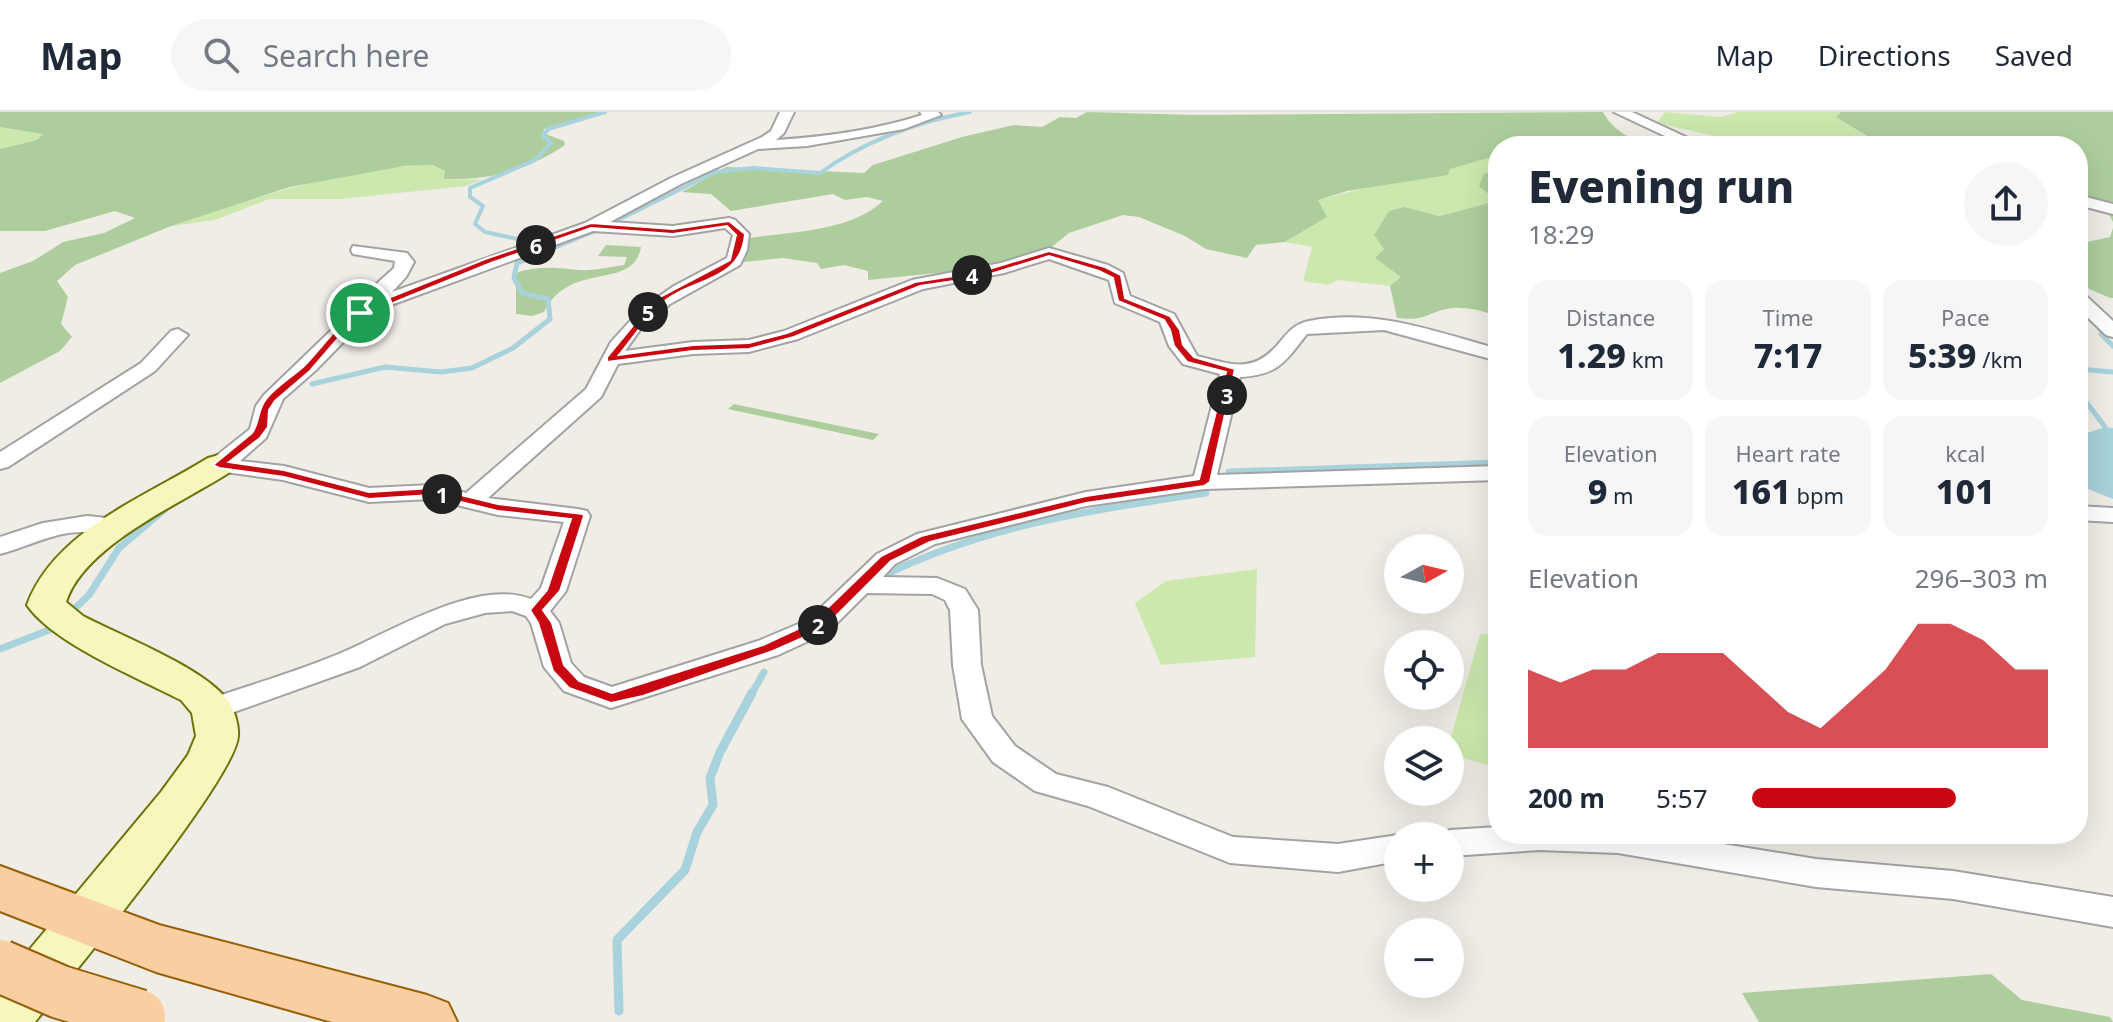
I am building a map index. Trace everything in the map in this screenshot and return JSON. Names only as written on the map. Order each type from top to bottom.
[{"type":"main road","points":[[0,888],[156,948],[427,1022]]},
{"type":"main road","points":[[0,966],[60,992],[149,1019]]},
{"type":"street","points":[[360,313],[488,261],[599,227],[676,181],[758,145],[777,133],[787,112]]},
{"type":"street","points":[[758,145],[807,142],[904,125],[934,115],[926,112]]},
{"type":"street","points":[[1621,112],[1675,136]]},
{"type":"street","points":[[2088,203],[2113,209]]},
{"type":"street","points":[[470,502],[594,393],[611,359],[658,302],[734,261],[741,234],[729,223],[673,231],[599,227]]},
{"type":"street","points":[[3,1022],[87,920],[207,761],[217,736],[212,709],[195,690],[62,620],[46,605],[47,595],[55,583],[118,525],[219,465],[256,435],[263,427],[264,410],[272,399],[306,369],[343,326],[404,268],[405,262],[401,257],[359,250]]},
{"type":"street","points":[[611,359],[693,348],[749,346],[791,335],[918,284],[981,274],[1049,253],[1102,269],[1117,277],[1121,299],[1167,318],[1175,330],[1179,346],[1190,360],[1231,371],[1260,370],[1276,360],[1300,330],[1312,326],[1385,324],[1488,352]]},
{"type":"street","points":[[2088,307],[2110,328]]},
{"type":"street","points":[[2088,324],[2110,328]]},
{"type":"street","points":[[0,462],[148,367],[178,335]]},
{"type":"street","points":[[1204,482],[1231,371]]},
{"type":"street","points":[[219,465],[284,473],[369,495],[432,492],[470,502],[578,516],[553,591],[536,610]]},
{"type":"street","points":[[212,709],[350,660],[435,618],[484,605],[515,602],[536,610],[545,623],[558,667],[574,684],[611,698],[638,692],[768,648],[818,626],[886,559],[926,539],[1086,499],[1204,482],[1488,473]]},
{"type":"street","points":[[2088,514],[2113,515]]},
{"type":"street","points":[[0,546],[44,529],[103,522],[118,525]]},
{"type":"street","points":[[860,585],[937,586],[956,595],[964,610],[967,665],[977,719],[1004,754],[1046,783],[1096,796],[1230,850],[1338,858],[1384,850]]},
{"type":"street","points":[[1464,842],[1488,840]]},
{"type":"street","points":[[1642,844],[1816,873],[1953,885],[2113,912]]},
{"type":"green space","points":[[0,112],[600,112],[544,129],[543,133],[564,141],[565,145],[508,172],[477,178],[444,179],[445,171],[433,165],[404,166],[290,187],[171,226],[75,265],[57,281],[68,297],[61,324],[72,337],[60,351],[0,383],[0,273],[33,261],[63,242],[104,233],[135,218],[115,211],[45,231],[0,231],[0,149],[37,140],[43,134],[0,127]]},
{"type":"green space","points":[[1087,112],[1196,115],[1603,112],[1628,136],[1488,136],[1488,158],[1450,169],[1448,175],[1347,191],[1318,200],[1327,217],[1285,242],[1256,245],[1247,258],[1206,249],[1185,236],[1139,217],[1123,215],[1069,233],[1044,253],[976,269],[868,280],[868,271],[844,265],[821,269],[817,263],[783,258],[743,262],[750,238],[838,224],[854,219],[883,201],[867,197],[845,200],[833,194],[731,211],[711,194],[682,192],[726,167],[864,173],[873,165],[962,137],[1014,125],[1042,127],[1060,117],[1076,118]]},
{"type":"green space","points":[[1665,112],[1721,117],[1738,112],[1841,112],[1837,117],[1866,136],[1714,136],[1657,123]]},
{"type":"green space","points":[[1841,112],[2113,112],[2113,222],[2103,203],[2088,199],[2088,136],[1867,136],[1836,117]]},
{"type":"green space","points":[[0,127],[44,134],[37,140],[0,149]]},
{"type":"green space","points":[[1488,157],[1488,173],[1484,174],[1488,182],[1488,204],[1439,216],[1405,207],[1384,249],[1376,258],[1402,277],[1390,286],[1337,280],[1329,285],[1303,281],[1312,247],[1285,242],[1327,217],[1317,200]]},
{"type":"green space","points":[[433,165],[445,171],[445,179],[482,180],[466,186],[341,199],[269,199],[215,220],[171,226],[333,178],[366,171]]},
{"type":"green space","points":[[1488,173],[1488,194],[1479,186],[1484,174]]},
{"type":"green space","points":[[1488,203],[1488,313],[1459,308],[1416,318],[1397,318],[1390,286],[1401,277],[1375,258],[1384,249],[1374,235],[1389,211],[1405,207],[1439,216]]},
{"type":"green space","points":[[2113,228],[2113,298],[2088,288],[2088,242],[2110,237]]},
{"type":"green space","points":[[606,245],[641,247],[636,261],[626,269],[569,286],[556,296],[544,312],[532,316],[516,314],[516,273],[539,268],[585,270],[624,265],[627,257],[598,256]]},
{"type":"green space","points":[[734,404],[879,434],[873,440],[728,409]]},
{"type":"green space","points":[[1257,569],[1255,657],[1161,665],[1135,603],[1166,581]]},
{"type":"green space","points":[[1480,634],[1488,634],[1488,765],[1464,759],[1464,726],[1454,726],[1459,710],[1464,710],[1464,691]]},
{"type":"green space","points":[[1991,974],[2022,1000],[2110,1017],[2113,1022],[1759,1022],[1742,993]]},
{"type":"water","points":[[2105,427],[2113,428],[2113,499],[2088,489],[2088,433]]},
{"type":"waterway","points":[[522,240],[485,232],[475,224],[483,206],[470,197],[470,188],[535,160],[551,143],[543,136],[548,129],[605,112]]},
{"type":"waterway","points":[[532,257],[600,229],[715,172],[753,168],[820,173],[854,152],[891,135],[930,121],[970,112]]},
{"type":"waterway","points":[[532,257],[537,255]]},
{"type":"waterway","points":[[312,384],[385,367],[441,372],[472,368],[513,348],[550,319],[548,299],[522,293],[514,278],[517,263],[532,257]]},
{"type":"waterway","points":[[2101,334],[2113,346]]},
{"type":"waterway","points":[[2088,370],[2113,372]]},
{"type":"waterway","points":[[2088,404],[2108,436]]},
{"type":"waterway","points":[[1229,472],[1488,463]]},
{"type":"waterway","points":[[881,577],[920,559],[999,532],[1081,513],[1206,493]]},
{"type":"waterway","points":[[68,615],[89,595],[119,548],[165,509]]},
{"type":"waterway","points":[[0,649],[49,630],[58,623]]},
{"type":"waterway","points":[[751,695],[764,672]]},
{"type":"waterway","points":[[619,1011],[617,940],[685,870],[697,832],[713,805],[710,778],[720,752],[752,693]]},
{"type":"route","points":[[729,223],[741,234],[734,261],[658,302],[611,359],[693,348],[749,346],[791,335],[918,284],[981,274],[1049,253],[1102,269],[1117,277],[1121,299],[1167,318],[1175,330],[1179,346],[1190,360],[1231,371],[1204,482],[1086,499],[926,539],[886,559],[871,571],[818,626],[768,648],[638,692],[611,698],[574,684],[558,667],[545,623],[536,610],[553,591],[578,516],[498,508],[432,492],[369,495],[284,473],[219,465],[256,435],[263,427],[264,410],[272,399],[319,356],[343,326],[360,313],[488,261],[591,226],[673,231],[729,223]]}]
